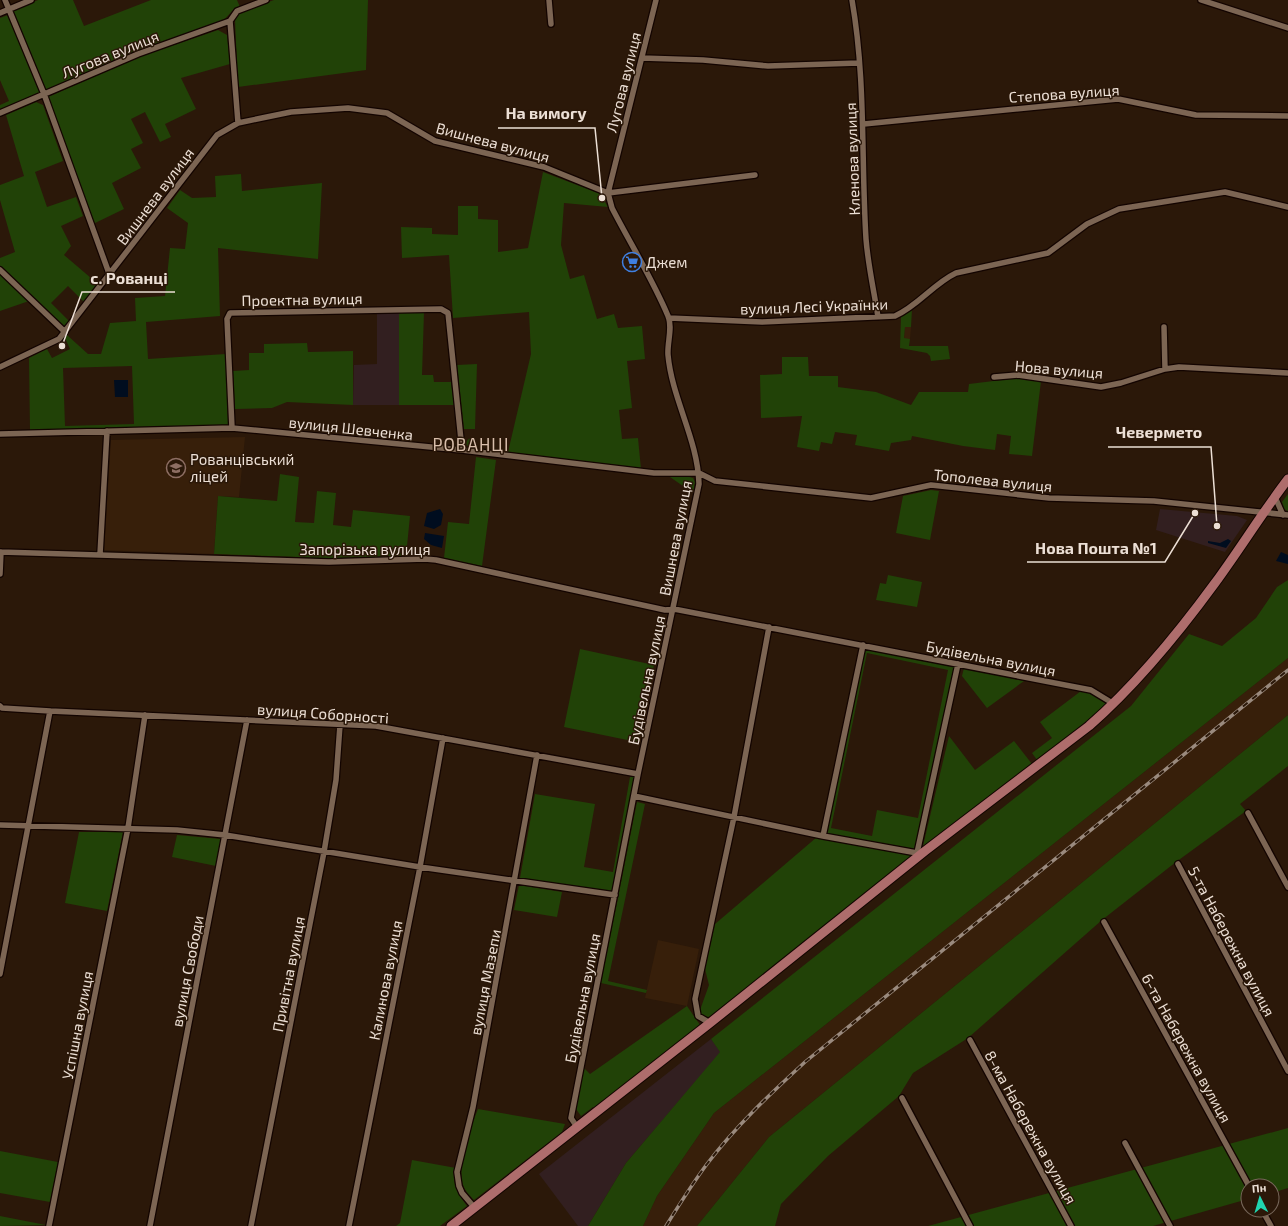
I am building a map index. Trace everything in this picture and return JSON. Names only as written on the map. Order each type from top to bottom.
[{"type":"main road","points":[[451,1226],[710,1024],[921,852],[1089,726],[1114,704],[1158,657],[1215,583],[1288,479]]},
{"type":"street","points":[[5,0],[44,94],[110,276]]},
{"type":"street","points":[[0,13],[31,0]]},
{"type":"street","name":"Лугова вулиця","points":[[0,113],[138,54],[230,21],[237,11],[266,0]]},
{"type":"street","points":[[549,0],[551,24]]},
{"type":"street","name":"Лугова вулиця","points":[[608,193],[656,0]]},
{"type":"street","name":"Кленова вулиця","points":[[852,0],[859,38],[859,63],[864,124],[866,240],[878,317]]},
{"type":"street","points":[[1201,0],[1288,28]]},
{"type":"street","points":[[230,21],[238,123]]},
{"type":"street","points":[[642,58],[703,60],[768,66],[859,63]]},
{"type":"street","name":"Степова вулиця","points":[[864,124],[1118,99],[1196,115],[1288,116]]},
{"type":"street","name":"Вишнева вулиця","points":[[0,367],[59,339],[110,276],[217,135],[238,123],[298,111],[348,108],[387,113],[435,141],[544,167],[608,193],[612,208],[669,318],[668,354],[672,377],[699,473],[699,484],[674,609]]},
{"type":"street","points":[[608,193],[755,175]]},
{"type":"street","name":"вулиця Лесі Українки","points":[[669,318],[762,322],[895,316],[904,312],[946,278],[956,273],[1048,253],[1087,224],[1119,209],[1225,192],[1288,207]]},
{"type":"street","points":[[0,270],[65,332]]},
{"type":"street","name":"Проектна вулиця","points":[[232,428],[227,319],[230,313],[441,308],[448,313],[462,450]]},
{"type":"street","points":[[1164,328],[1165,369]]},
{"type":"street","name":"Нова вулиця","points":[[994,377],[1018,375],[1101,387],[1121,383],[1165,369],[1179,367],[1288,373]]},
{"type":"street","name":"вулиця Шевченка","points":[[0,434],[232,428],[462,450],[654,473],[699,473]]},
{"type":"street","points":[[100,554],[107,431]]},
{"type":"street","name":"Тополева вулиця","points":[[699,473],[715,481],[870,498],[931,485],[1049,498],[1154,501],[1216,506],[1286,515]]},
{"type":"street","points":[[1275,497],[1286,515]]},
{"type":"street","points":[[0,552],[0,574]]},
{"type":"street","name":"Запорізька вулиця","points":[[0,552],[329,562],[425,559],[665,610],[674,609]]},
{"type":"street","name":"Будівельна вулиця","points":[[577,1127],[571,1118],[638,774],[674,609],[1091,690],[1114,704]]},
{"type":"street","points":[[710,1024],[698,1016],[695,999],[734,817],[769,627]]},
{"type":"street","points":[[823,836],[863,645]]},
{"type":"street","points":[[634,796],[823,836],[921,852],[958,664]]},
{"type":"street","name":"вулиця Соборності","points":[[1,707],[50,711],[376,726],[638,774]]},
{"type":"street","points":[[0,974],[50,711]]},
{"type":"street","name":"Успішна вулиця","points":[[49,1226],[128,828],[145,715]]},
{"type":"street","name":"вулиця Свободи","points":[[150,1226],[246,720]]},
{"type":"street","name":"Привітна вулиця","points":[[251,1226],[324,852],[336,780],[340,725]]},
{"type":"street","name":"Калинова вулиця","points":[[349,1226],[420,867],[442,738]]},
{"type":"street","name":"вулиця Мазепи","points":[[474,1207],[462,1193],[459,1186],[457,1172],[473,1107],[516,881],[538,755]]},
{"type":"street","points":[[1248,813],[1288,887]]},
{"type":"street","points":[[0,825],[177,830],[225,835],[420,867],[615,895]]},
{"type":"street","name":"5-та Набережна вулиця","points":[[1178,864],[1288,1071]]},
{"type":"street","name":"6-та Набережна вулиця","points":[[1104,922],[1245,1178]]},
{"type":"street","name":"8-ма Набережна вулиця","points":[[970,1040],[1071,1226]]},
{"type":"street","points":[[902,1098],[970,1226]]},
{"type":"street","points":[[1125,1143],[1170,1226]]},
{"type":"shaded area","points":[[377,313],[399,313],[399,405],[353,405],[354,365],[377,364]]},
{"type":"shaded area","points":[[905,327],[911,327],[910,339],[904,339]]},
{"type":"shaded area","name":"Рованцівський ліцей","points":[[245,437],[239,497],[218,496],[214,554],[104,550],[111,440]]},
{"type":"shaded area","points":[[1160,509],[1237,516],[1247,520],[1225,552],[1156,530]]},
{"type":"shaded area","points":[[1288,658],[1288,715],[769,1137],[697,1226],[643,1226],[657,1196],[714,1113]]},
{"type":"shaded area","points":[[658,940],[699,949],[687,1006],[645,998]]},
{"type":"shaded area","points":[[711,1039],[721,1052],[626,1163],[588,1226],[578,1226],[539,1174]]},
{"type":"green space","points":[[38,0],[73,0],[84,26],[151,0],[237,0],[240,7],[234,9],[223,21],[137,52],[46,90],[13,10]]},
{"type":"green space","points":[[274,0],[368,0],[366,70],[238,87],[235,20],[238,13]]},
{"type":"green space","points":[[8,15],[41,92],[0,109],[0,105],[9,101],[0,80],[0,18]]},
{"type":"green space","points":[[218,30],[227,35],[230,64],[181,78],[196,109],[165,124],[171,137],[160,142],[145,112],[131,119],[143,143],[131,149],[141,168],[112,183],[124,209],[93,224],[48,97],[139,57]]},
{"type":"green space","points":[[36,102],[43,105],[63,161],[35,172],[47,207],[76,197],[83,216],[61,226],[71,246],[64,255],[98,284],[84,302],[68,286],[51,303],[69,321],[64,328],[0,267],[0,258],[15,252],[0,200],[0,185],[24,176],[6,115]]},
{"type":"green space","points":[[543,172],[601,194],[598,196],[602,203],[605,202],[608,207],[564,203],[561,245],[570,279],[584,275],[597,319],[614,314],[618,328],[642,326],[645,359],[627,361],[632,408],[619,410],[622,439],[638,438],[641,469],[508,452],[531,354],[529,312],[453,318],[449,255],[402,258],[401,227],[432,228],[432,234],[458,235],[458,206],[478,206],[478,219],[498,220],[498,252],[528,248]]},
{"type":"green space","points":[[241,174],[242,191],[322,183],[318,259],[218,248],[220,316],[146,322],[148,359],[226,354],[228,425],[30,430],[29,358],[47,349],[52,358],[70,349],[65,338],[67,335],[88,354],[101,354],[110,323],[136,321],[135,298],[165,296],[170,248],[185,249],[188,223],[167,208],[180,190],[192,198],[216,197],[215,176]],"holes":[[[132,366],[134,424],[65,426],[63,368]]]},
{"type":"green space","points":[[0,273],[29,301],[0,311]]},
{"type":"green space","points":[[912,309],[911,327],[905,327],[904,338],[910,339],[909,346],[948,346],[950,359],[931,361],[930,356],[927,353],[900,348],[901,317]]},
{"type":"green space","points":[[424,312],[422,375],[433,375],[434,382],[451,382],[454,405],[399,405],[399,313]]},
{"type":"green space","points":[[307,343],[308,352],[353,351],[353,405],[287,402],[272,408],[235,409],[233,371],[249,370],[249,353],[264,353],[264,344]]},
{"type":"green space","points":[[782,357],[808,357],[809,376],[838,376],[838,387],[876,392],[911,405],[919,392],[968,392],[969,384],[1018,378],[1041,381],[1032,456],[1009,454],[1011,436],[997,434],[995,450],[963,446],[912,436],[911,440],[891,443],[889,451],[855,445],[857,435],[835,432],[832,444],[821,442],[819,451],[797,447],[802,416],[761,418],[760,375],[782,374]]},
{"type":"green space","points":[[477,364],[475,429],[464,429],[457,365]]},
{"type":"green space","points":[[471,438],[476,443],[471,448],[466,443]]},
{"type":"green space","points":[[476,457],[496,460],[482,566],[444,558],[448,522],[469,524]]},
{"type":"green space","points":[[280,474],[299,477],[295,522],[314,523],[317,491],[336,493],[333,525],[351,527],[353,510],[410,516],[406,556],[329,558],[214,554],[218,496],[277,501]]},
{"type":"green space","points":[[683,475],[693,478],[695,482],[693,493],[670,477]]},
{"type":"green space","points":[[931,490],[939,491],[930,540],[896,533],[903,496]]},
{"type":"green space","points":[[1288,494],[1288,511],[1284,509],[1282,502]]},
{"type":"green space","points":[[888,575],[922,582],[917,607],[876,600],[880,583],[886,584]]},
{"type":"green space","points":[[1288,580],[1288,658],[714,1113],[657,1196],[643,1226],[588,1226],[626,1163],[720,1052],[711,1039],[1131,706],[1189,634],[1222,646],[1256,618],[1277,587]]},
{"type":"green space","points":[[864,648],[955,666],[915,851],[825,834]],"holes":[[[867,653],[948,670],[918,818],[877,810],[872,836],[831,828]]]},
{"type":"green space","points":[[580,649],[654,665],[637,742],[564,727]]},
{"type":"green space","points":[[964,668],[1024,681],[987,708],[962,676]]},
{"type":"green space","points":[[1081,691],[1090,693],[1108,704],[1037,760],[1032,753],[1052,738],[1040,722]]},
{"type":"green space","points":[[1288,715],[1288,766],[1240,804],[1246,811],[1176,862],[1102,920],[968,1038],[913,1073],[899,1096],[828,1156],[781,1204],[775,1226],[697,1226],[769,1137]]},
{"type":"green space","points":[[949,736],[975,770],[1014,741],[1032,764],[926,849],[923,846]]},
{"type":"green space","points":[[630,777],[634,777],[613,892],[520,878],[535,794],[595,804],[584,867],[613,872]]},
{"type":"green space","points":[[637,802],[645,804],[608,981],[647,990],[646,993],[601,983]]},
{"type":"green space","points":[[79,832],[123,832],[107,911],[65,903]]},
{"type":"green space","points":[[177,835],[221,839],[216,866],[172,857]]},
{"type":"green space","points":[[817,837],[916,855],[709,1017],[702,1016],[700,1010],[709,985],[705,969],[715,924]]},
{"type":"green space","points":[[519,885],[562,892],[557,917],[514,910]]},
{"type":"green space","points":[[687,1006],[700,1025],[595,1109],[593,1107],[581,1116],[576,1109],[584,1068],[590,1074]]},
{"type":"green space","points":[[478,1109],[565,1124],[562,1132],[474,1200],[463,1185],[462,1167],[465,1147]]},
{"type":"green space","points":[[1288,1128],[1288,1188],[1280,1190],[1280,1178],[1240,1178],[1240,1201],[1153,1226],[928,1226]]},
{"type":"green space","points":[[0,1151],[58,1162],[50,1202],[0,1193]]},
{"type":"green space","points":[[412,1160],[456,1168],[454,1178],[456,1188],[467,1206],[440,1226],[396,1226],[400,1223]]},
{"type":"green space","points":[[0,1216],[46,1225],[0,1226]]},
{"type":"water","points":[[114,380],[128,380],[128,397],[115,397]]},
{"type":"water","points":[[440,509],[443,514],[441,525],[434,529],[424,526],[427,513]]},
{"type":"water","points":[[425,533],[444,536],[442,548],[431,545],[424,539]]},
{"type":"water","points":[[1228,539],[1231,541],[1226,548],[1208,543],[1208,541],[1220,543]]},
{"type":"water","points":[[1281,552],[1288,555],[1288,564],[1276,561]]},
{"type":"railway","points":[[666,1226],[696,1179],[718,1150],[754,1111],[805,1062],[1288,670]]},
{"type":"place","name":"На вимогу","points":[[602,198]]},
{"type":"place","name":"Джем","points":[[632,262]]},
{"type":"place","name":"с. Рованці","points":[[62,346]]},
{"type":"place","name":"Рованцівський ліцей","points":[[176,468]]},
{"type":"place","name":"Нова Пошта №1","points":[[1195,513]]},
{"type":"place","name":"Чевермето","points":[[1217,526]]},
{"type":"district","name":"РОВАНЦІ","points":[[471,444]]}]
